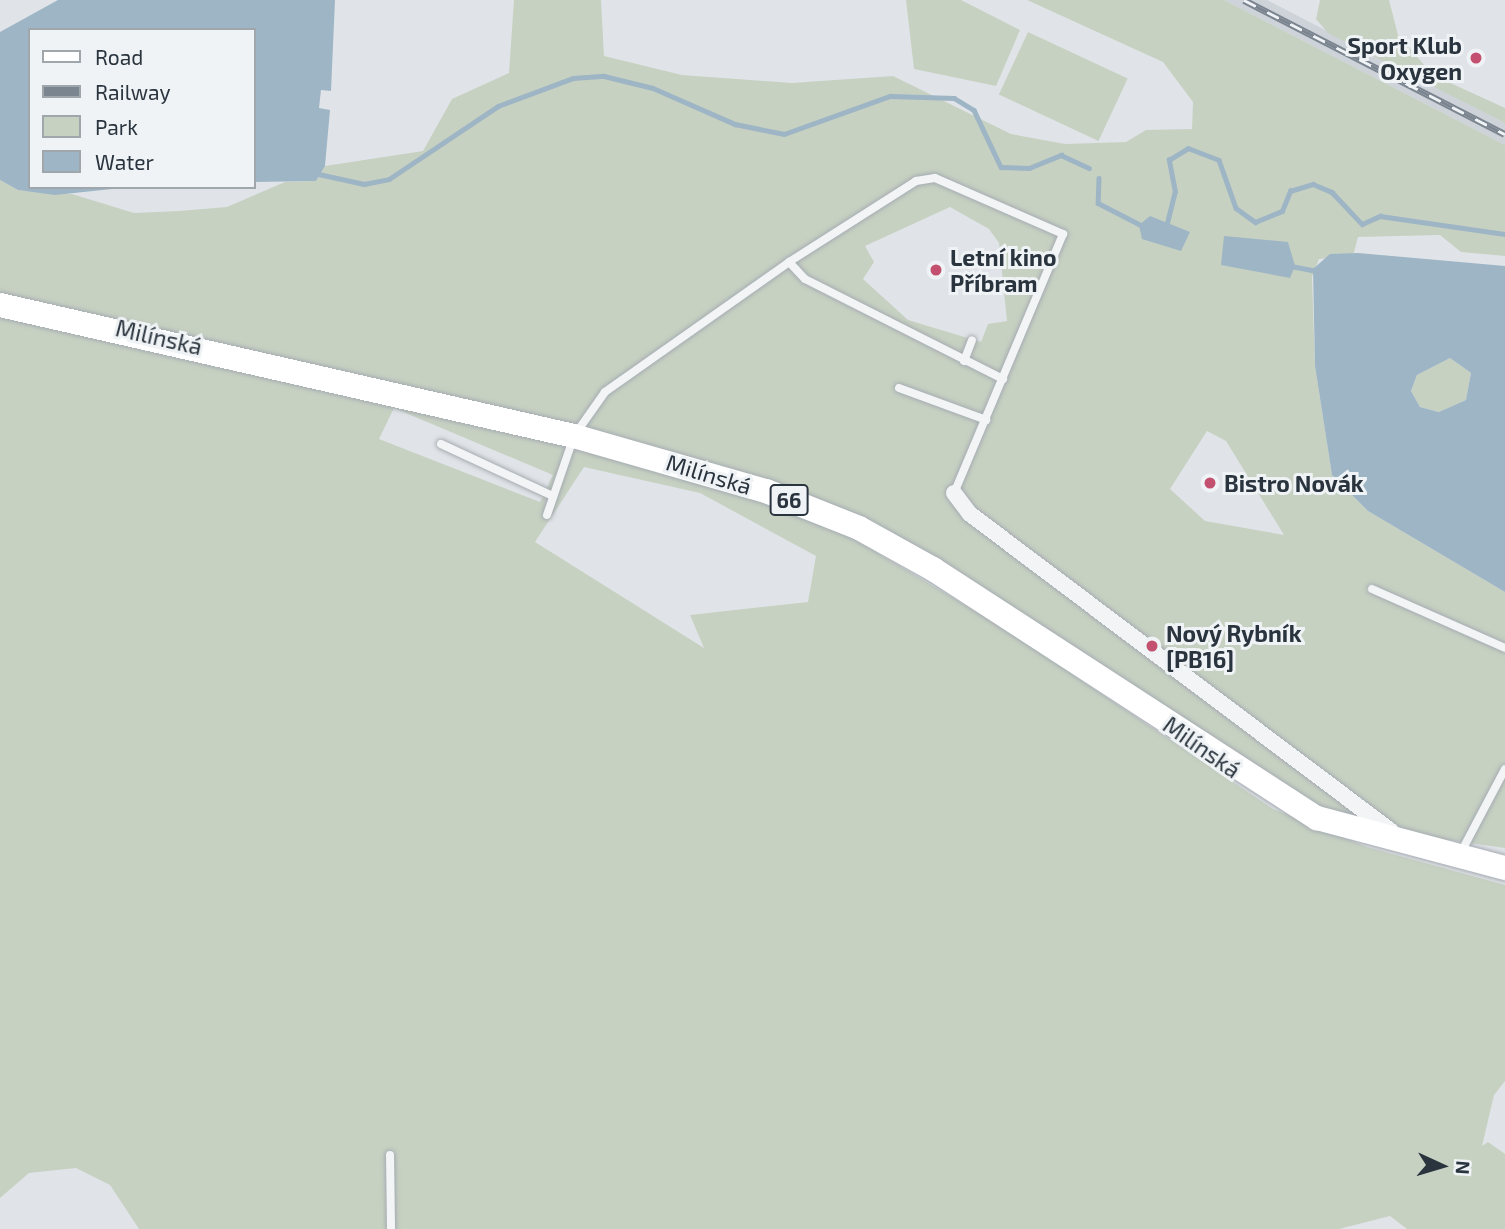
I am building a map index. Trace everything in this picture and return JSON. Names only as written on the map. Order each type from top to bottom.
[{"type":"main road","name":"Milínská","points":[[0,305],[574,436],[766,491],[859,528],[1101,676],[1279,799],[1317,818],[1505,868]]},
{"type":"street","points":[[954,493],[970,514],[1298,766],[1418,847]]},
{"type":"lane","points":[[547,515],[574,436],[617,383],[789,262],[925,179],[957,183],[1063,234],[954,493]]},
{"type":"lane","points":[[789,262],[805,279],[1003,379]]},
{"type":"lane","points":[[964,361],[972,340]]},
{"type":"lane","points":[[899,388],[986,420]]},
{"type":"lane","points":[[442,444],[553,496]]},
{"type":"lane","points":[[1372,589],[1505,648]]},
{"type":"lane","points":[[1459,857],[1505,769]]},
{"type":"lane","points":[[390,1155],[391,1229]]},
{"type":"shaded area","points":[[1224,0],[1267,0],[1505,123],[1505,145]]},
{"type":"green space","points":[[514,0],[601,0],[604,56],[682,75],[792,83],[893,76],[1011,134],[1065,144],[1126,142],[1146,130],[1192,129],[1193,102],[1163,62],[1027,0],[1224,0],[1505,145],[1505,256],[1461,252],[1440,235],[1358,237],[1353,256],[1319,259],[1312,277],[1315,366],[1332,475],[1368,511],[1505,592],[1505,848],[1421,836],[1321,808],[939,559],[770,480],[576,425],[0,294],[0,180],[18,190],[72,194],[134,213],[227,207],[285,182],[316,181],[325,166],[423,151],[452,99],[509,73]],"holes":[[[950,207],[989,229],[999,243],[1007,321],[988,324],[981,342],[908,320],[863,279],[874,262],[865,246]],[[1207,431],[1226,441],[1284,535],[1205,521],[1170,489]]]},
{"type":"green space","points":[[906,0],[961,0],[1020,30],[996,86],[914,69]]},
{"type":"green space","points":[[1320,0],[1389,0],[1398,35],[1433,75],[1505,108],[1505,123],[1328,33],[1316,19]]},
{"type":"green space","points":[[1028,32],[1128,78],[1099,141],[999,95]]},
{"type":"green space","points":[[0,317],[571,447],[762,502],[854,539],[1002,627],[1273,809],[1367,847],[1505,885],[1505,1081],[1494,1095],[1482,1146],[1488,1142],[1505,1154],[1505,1229],[1407,1229],[1390,1216],[1339,1229],[139,1229],[110,1185],[76,1168],[29,1173],[0,1198]],"holes":[[[394,408],[553,475],[540,502],[379,439]],[[584,467],[700,493],[816,556],[808,602],[690,615],[704,648],[535,542]]]},
{"type":"green space","points":[[1450,358],[1471,373],[1466,400],[1440,412],[1420,407],[1411,391],[1417,375]]},
{"type":"water","points":[[58,0],[335,0],[331,91],[321,90],[319,108],[330,110],[325,166],[316,181],[256,182],[256,28],[28,28],[28,189],[112,189],[55,195],[18,190],[0,180],[0,32]]},
{"type":"water","points":[[1150,216],[1190,232],[1181,251],[1142,239],[1139,225]]},
{"type":"water","points":[[1224,236],[1288,242],[1295,266],[1290,278],[1221,265]]},
{"type":"water","points":[[1358,253],[1505,266],[1505,592],[1368,511],[1332,475],[1315,366],[1313,269],[1330,254]],"holes":[[[1450,358],[1471,373],[1466,400],[1439,412],[1420,407],[1411,391],[1417,375]]]},
{"type":"waterway","points":[[314,173],[364,184],[389,179],[498,106],[573,78],[604,76],[653,88],[735,124],[784,134],[890,96],[954,98],[974,110],[1001,167],[1029,168],[1061,155],[1089,168]]},
{"type":"waterway","points":[[1166,227],[1175,192],[1169,160],[1188,148],[1219,160],[1236,208],[1255,222],[1282,211],[1290,191],[1313,184],[1332,192],[1362,224],[1380,216],[1505,234]]},
{"type":"waterway","points":[[1099,178],[1098,203],[1143,226]]},
{"type":"waterway","points":[[1291,266],[1317,271]]},
{"type":"railway","points":[[1244,0],[1505,134]]},
{"type":"place","name":"Sport Klub Oxygen","points":[[1476,58]]},
{"type":"place","name":"Letní kino Příbram","points":[[936,270]]},
{"type":"place","name":"Bistro Novák","points":[[1210,483]]},
{"type":"place","name":"Nový Rybník [PB16]","points":[[1152,646]]}]
